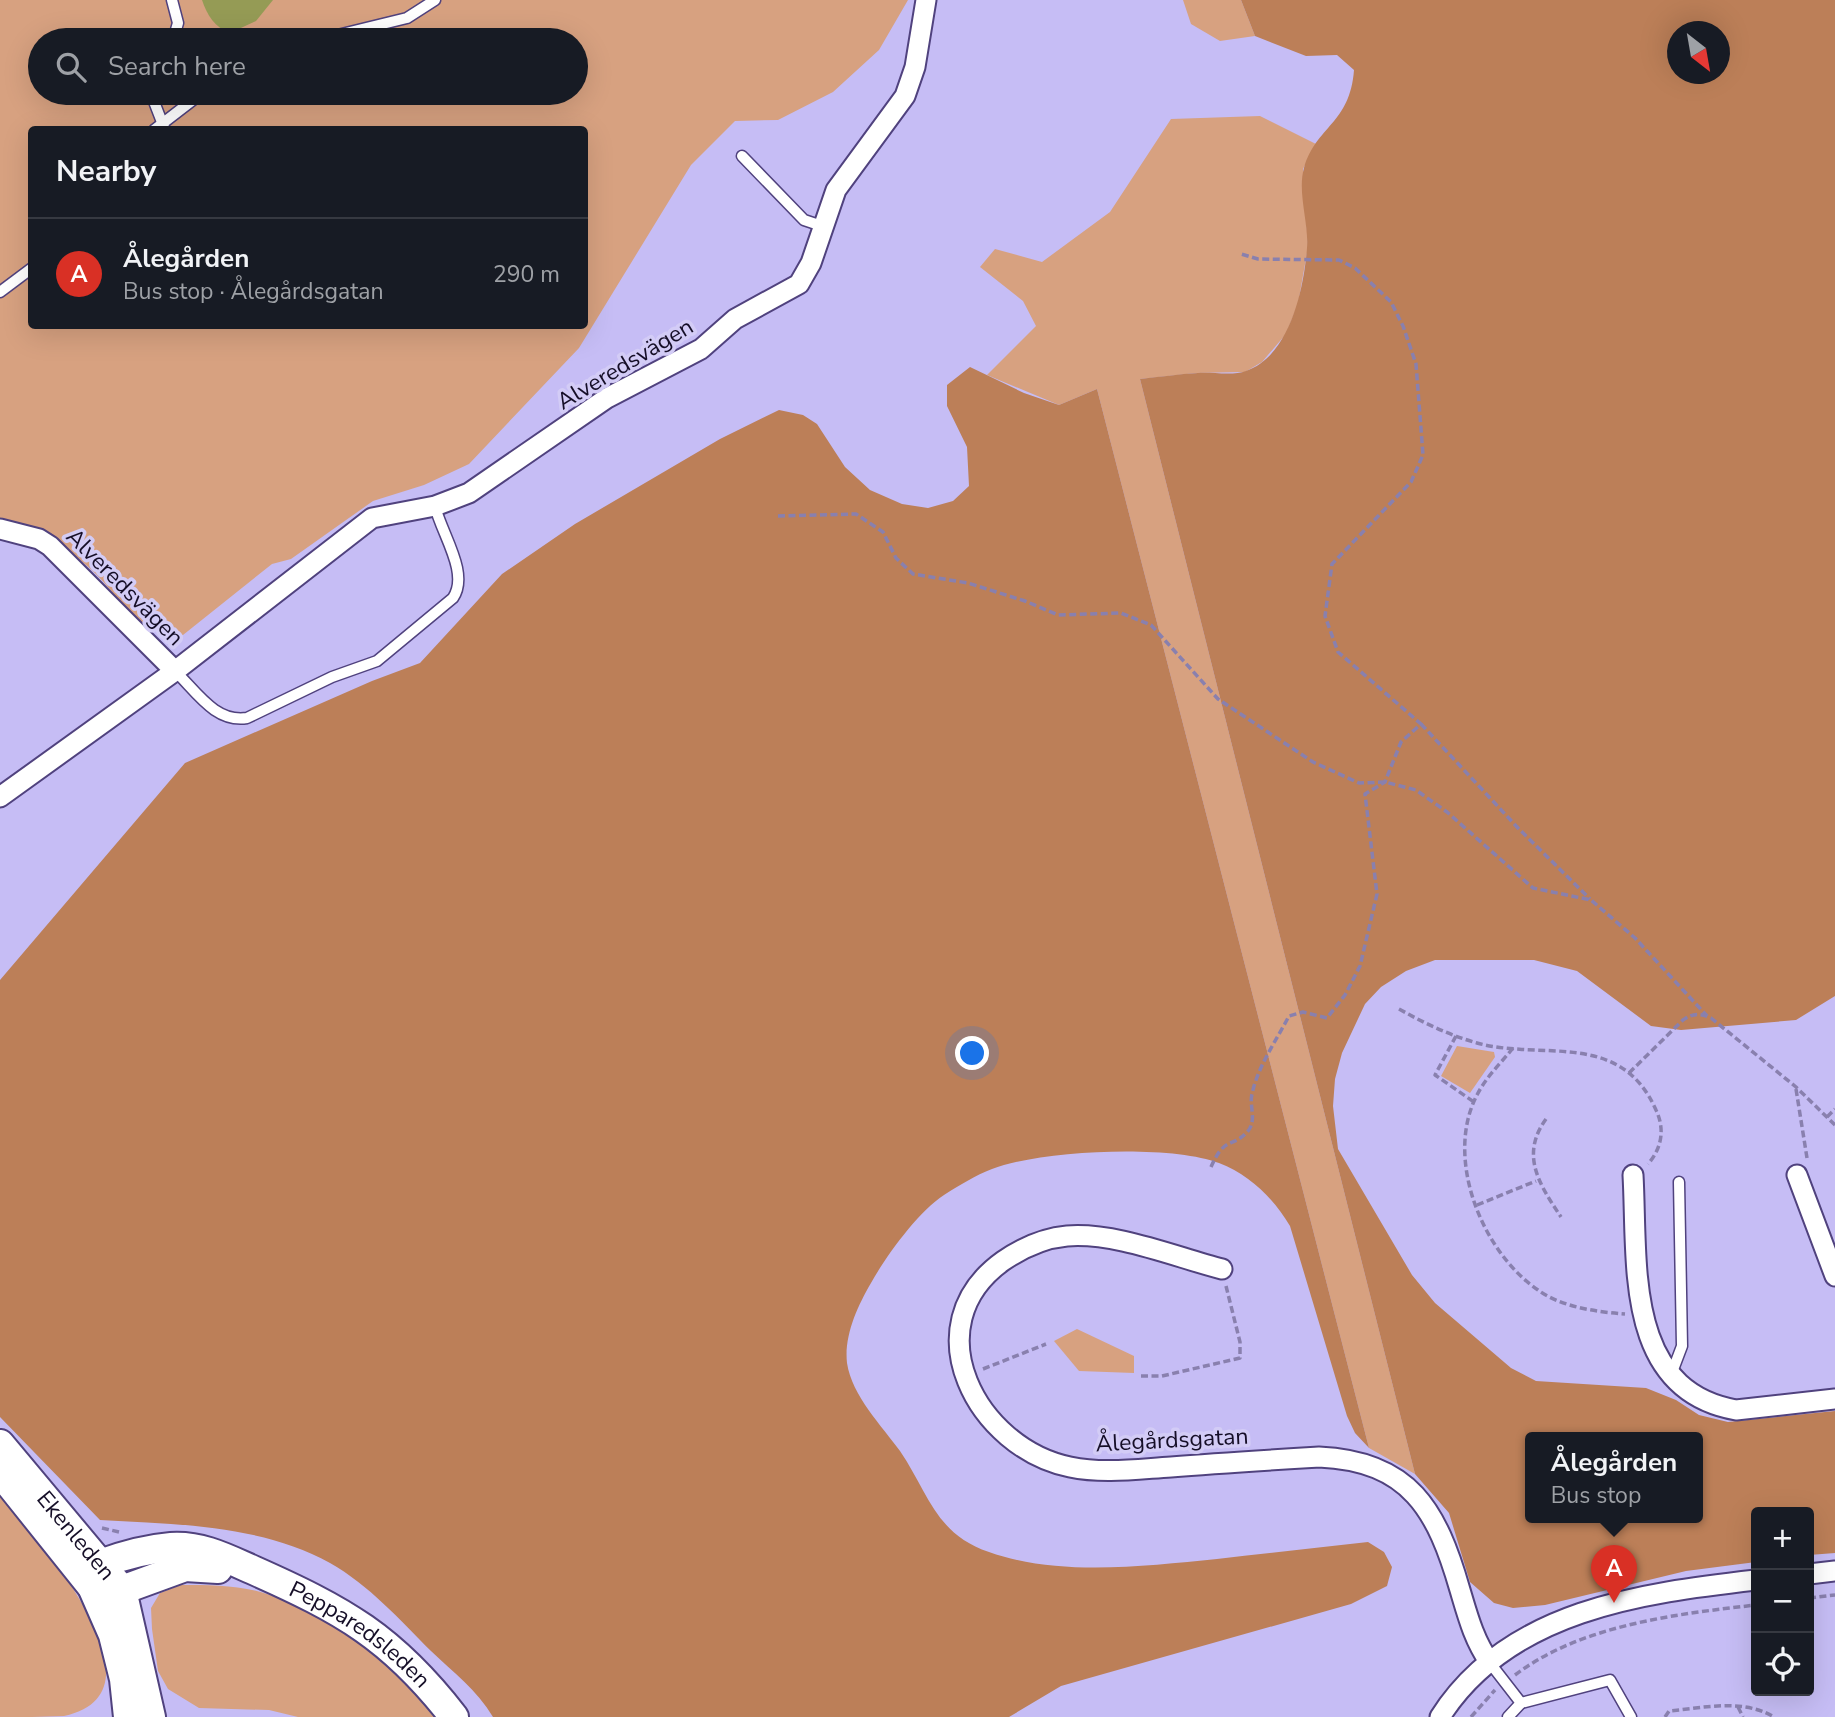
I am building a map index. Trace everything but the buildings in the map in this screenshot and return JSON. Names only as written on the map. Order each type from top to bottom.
[{"type":"street","name":"Alveredsvägen","points":[[0,797],[175,671],[372,518],[435,506],[469,493],[607,398],[701,349],[734,319],[799,284],[811,263],[836,190],[905,96],[915,67],[926,0]]},
{"type":"street","name":"Alveredsvägen","points":[[0,529],[38,539],[51,546],[175,671]]},
{"type":"street","points":[[1633,1175],[1641,1315],[1652,1346],[1679,1384],[1708,1402],[1736,1410],[1835,1399]]},
{"type":"street","points":[[1797,1175],[1835,1276]]},
{"type":"street","name":"Ålegårdsgatan","points":[[1222,1269],[1104,1238],[1065,1237],[1031,1246],[994,1268],[970,1297],[960,1334],[959,1354],[965,1376],[984,1411],[1001,1432],[1044,1459],[1069,1467],[1117,1470],[1319,1457],[1345,1458],[1383,1470],[1417,1496],[1439,1526],[1476,1643],[1490,1663]]},
{"type":"street","name":"Ekenleden","points":[[0,1444],[98,1575],[124,1679],[128,1717]]},
{"type":"street","name":"Ekenleden","points":[[0,1472],[98,1575]]},
{"type":"street","name":"Pepparedsleden","points":[[252,1570],[185,1567],[122,1590],[98,1575],[128,1554],[173,1547],[218,1553],[338,1609],[369,1630],[413,1669],[454,1717]]},
{"type":"street","points":[[1814,1573],[1835,1571]]},
{"type":"street","points":[[1440,1717],[1459,1693],[1490,1663],[1527,1637],[1572,1614],[1700,1586],[1751,1581]]},
{"type":"street","name":"Ekenleden","points":[[122,1590],[151,1717]]},
{"type":"lane","points":[[172,0],[178,23],[177,28]]},
{"type":"lane","points":[[366,28],[407,18],[435,0]]},
{"type":"lane","points":[[155,105],[160,126]]},
{"type":"lane","points":[[161,126],[187,105]]},
{"type":"lane","points":[[742,156],[804,220],[822,226]]},
{"type":"lane","points":[[0,292],[28,271]]},
{"type":"lane","points":[[175,671],[220,716],[232,721],[247,719],[332,677],[377,662],[453,598],[459,589],[459,576],[435,506]]},
{"type":"lane","points":[[1671,1375],[1682,1346],[1679,1182]]},
{"type":"lane","points":[[1490,1663],[1521,1703]]},
{"type":"lane","points":[[1508,1717],[1521,1703],[1610,1681],[1631,1717]]},
{"type":"path","points":[[1241,254],[1258,258],[1339,260],[1355,268],[1391,302],[1403,326],[1416,364],[1423,455],[1411,482],[1332,564],[1325,616],[1338,652],[1421,724],[1518,828],[1634,938],[1707,1016],[1796,1087],[1835,1125]]},
{"type":"path","points":[[778,516],[856,514],[883,532],[896,558],[913,574],[968,583],[1025,601],[1058,615],[1121,613],[1151,625],[1217,699],[1313,762],[1359,783],[1385,782],[1416,790],[1447,812],[1534,888],[1591,900]]},
{"type":"path","points":[[1211,1167],[1220,1148],[1247,1131],[1252,1122],[1251,1097],[1257,1075],[1289,1016],[1303,1012],[1327,1018],[1345,995],[1360,966],[1377,894],[1365,794],[1385,782],[1401,742],[1421,724]]},
{"type":"path","points":[[1399,1009],[1479,1044],[1568,1049],[1615,1064],[1629,1073],[1653,1101],[1660,1118],[1662,1133],[1655,1156],[1633,1175]]},
{"type":"path","points":[[1629,1073],[1690,1015],[1707,1016]]},
{"type":"path","points":[[1456,1036],[1435,1076],[1474,1102]]},
{"type":"path","points":[[1513,1048],[1490,1075],[1474,1102],[1467,1128],[1469,1184],[1492,1240],[1509,1265],[1540,1292],[1583,1308],[1641,1315]]},
{"type":"path","points":[[1796,1087],[1807,1158],[1805,1167],[1797,1175]]},
{"type":"path","points":[[1827,1117],[1835,1109]]},
{"type":"path","points":[[1546,1119],[1534,1136],[1536,1181],[1561,1217]]},
{"type":"path","points":[[1476,1206],[1536,1181]]},
{"type":"path","points":[[1141,1376],[1162,1376],[1233,1362],[1240,1358],[1240,1342],[1222,1269]]},
{"type":"path","points":[[965,1376],[1046,1344]]},
{"type":"path","points":[[1814,1597],[1835,1595]]},
{"type":"path","points":[[1471,1717],[1485,1698],[1530,1664],[1566,1646],[1668,1618],[1751,1606]]},
{"type":"path","points":[[1665,1717],[1669,1711],[1737,1705],[1754,1707],[1774,1717]]},
{"type":"path","points":[[1737,1705],[1743,1717]]},
{"type":"shaded area","points":[[0,0],[908,0],[879,50],[833,92],[778,120],[735,121],[691,165],[579,348],[469,464],[424,485],[373,501],[291,559],[272,564],[183,635],[166,633],[139,620],[86,565],[65,549],[36,534],[0,523]]},
{"type":"shaded area","points":[[202,0],[273,0],[256,21],[241,28],[220,28],[206,11]]},
{"type":"shaded area","points":[[1183,0],[1241,0],[1255,36],[1220,41],[1191,24]]},
{"type":"shaded area","points":[[1241,0],[1835,0],[1835,996],[1796,1020],[1681,1030],[1651,1026],[1577,971],[1534,960],[1435,960],[1406,971],[1381,987],[1365,1004],[1342,1053],[1335,1079],[1333,1106],[1338,1149],[1412,1275],[1435,1303],[1511,1368],[1536,1381],[1646,1388],[1676,1400],[1699,1415],[1728,1422],[1835,1411],[1835,1553],[1814,1555],[1814,1507],[1751,1507],[1751,1563],[1686,1571],[1545,1605],[1513,1608],[1494,1603],[1470,1582],[1449,1513],[1415,1474],[1140,379],[1191,373],[1229,374],[1246,371],[1261,363],[1274,351],[1284,336],[1298,301],[1307,248],[1302,197],[1304,168],[1316,143],[1340,114],[1351,88],[1354,70],[1337,55],[1306,56],[1255,36]]},
{"type":"shaded area","points":[[1260,116],[1316,144],[1303,169],[1308,247],[1298,304],[1286,334],[1262,362],[1245,372],[1196,373],[1140,379],[1415,1474],[1369,1448],[1097,389],[1059,405],[987,375],[1036,326],[1023,301],[980,267],[995,249],[1042,262],[1110,212],[1171,119]]},
{"type":"shaded area","points":[[970,367],[1024,393],[1059,405],[1097,389],[1369,1448],[1355,1433],[1347,1416],[1290,1226],[1268,1197],[1241,1174],[1219,1163],[1170,1153],[1106,1152],[1041,1157],[992,1169],[949,1192],[924,1212],[903,1235],[866,1292],[856,1312],[848,1342],[847,1363],[850,1375],[861,1399],[900,1451],[944,1523],[971,1544],[989,1552],[1044,1565],[1102,1568],[1189,1562],[1368,1542],[1384,1552],[1392,1567],[1387,1586],[1351,1604],[1061,1686],[1009,1717],[493,1717],[472,1690],[384,1604],[330,1563],[304,1550],[247,1534],[188,1525],[100,1520],[0,1417],[0,980],[185,763],[372,681],[420,663],[502,574],[575,524],[720,439],[779,410],[803,415],[817,424],[845,467],[870,490],[902,504],[928,508],[953,501],[969,486],[967,447],[947,406],[947,385]]},
{"type":"shaded area","points":[[1457,1046],[1494,1052],[1495,1057],[1470,1093],[1441,1076]]},
{"type":"shaded area","points":[[1077,1329],[1134,1356],[1134,1373],[1079,1371],[1054,1341]]},
{"type":"shaded area","points":[[0,1494],[64,1575],[86,1611],[102,1646],[106,1677],[95,1701],[64,1716],[0,1717]]},
{"type":"shaded area","points":[[181,1585],[225,1586],[257,1591],[316,1615],[381,1661],[437,1717],[298,1717],[269,1710],[199,1708],[168,1689],[158,1671],[151,1608],[160,1593]]},
{"type":"place","name":"Ålegården","points":[[1614,1603]]}]
